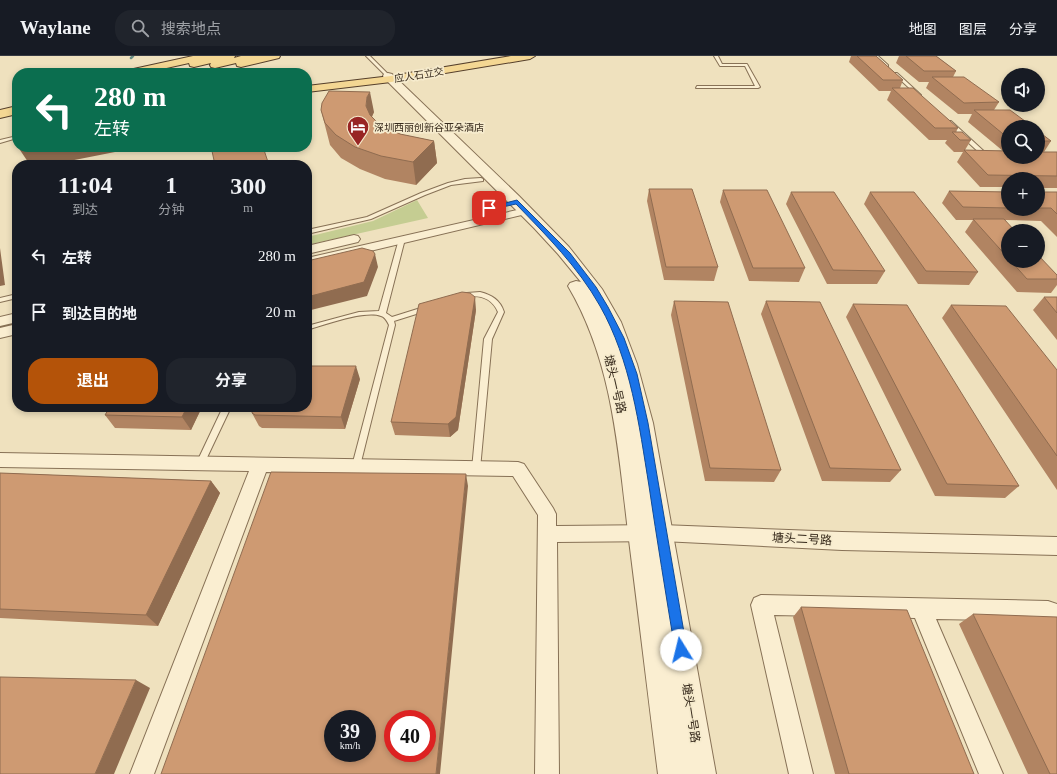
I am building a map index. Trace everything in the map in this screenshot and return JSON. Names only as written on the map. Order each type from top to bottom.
[{"type":"main road","points":[[137,68],[173,56]]},
{"type":"main road","points":[[146,68],[207,56]]},
{"type":"main road","points":[[176,68],[230,56]]},
{"type":"main road","points":[[200,68],[255,56]]},
{"type":"main road","points":[[223,68],[275,56]]},
{"type":"main road","points":[[312,85],[384,78],[515,56]]},
{"type":"main road","name":"应人石立交","points":[[312,87],[530,56]]},
{"type":"main road","points":[[0,107],[12,104]]},
{"type":"main road","points":[[0,114],[12,111]]},
{"type":"main road","points":[[0,119],[12,117]]},
{"type":"street","name":"塘头一号路","points":[[384,78],[481,180],[552,237],[579,269],[604,307],[624,350],[632,374],[643,423],[701,774]]},
{"type":"street","name":"塘头一号路","points":[[384,78],[515,208],[566,272],[590,310],[606,346],[615,375],[625,423],[673,774]]},
{"type":"street","points":[[312,261],[402,240],[515,208]]},
{"type":"street","points":[[312,249],[515,208]]},
{"type":"street","points":[[0,322],[12,318]]},
{"type":"street","points":[[0,333],[12,330]]},
{"type":"street","points":[[0,460],[518,469],[547,514],[548,774]]},
{"type":"street","points":[[142,774],[260,465]]},
{"type":"street","name":"塘头二号路","points":[[547,534],[662,533],[842,541],[1057,546]]},
{"type":"street","points":[[801,774],[761,605],[1048,610],[1057,614]]},
{"type":"street","points":[[921,608],[991,774]]},
{"type":"lane","points":[[368,56],[384,78]]},
{"type":"lane","points":[[697,87],[758,87],[746,65],[721,65],[716,56]]},
{"type":"lane","points":[[876,56],[922,98]]},
{"type":"lane","points":[[945,119],[986,156]]},
{"type":"lane","points":[[0,142],[12,138]]},
{"type":"lane","points":[[312,231],[370,218],[442,186],[461,181],[481,180]]},
{"type":"lane","points":[[382,314],[402,240]]},
{"type":"lane","points":[[453,299],[463,295],[484,295],[493,299],[499,305],[501,312],[488,339],[476,469]]},
{"type":"lane","points":[[0,300],[12,297]]},
{"type":"lane","points":[[391,320],[432,306]]},
{"type":"lane","points":[[312,327],[366,313],[382,314],[391,320],[392,325],[356,466]]},
{"type":"lane","points":[[200,464],[225,412]]},
{"type":"green space","points":[[417,200],[428,218],[312,244],[312,236],[373,221]]},
{"type":"building","points":[[857,56],[876,56],[903,80],[883,80]]},
{"type":"building","points":[[906,56],[936,56],[956,71],[924,71]]},
{"type":"building","points":[[932,77],[964,77],[999,102],[964,103]]},
{"type":"building","points":[[892,88],[913,88],[958,128],[935,128]]},
{"type":"building","points":[[329,91],[370,92],[367,97],[366,106],[370,115],[378,123],[400,134],[434,141],[413,162],[381,156],[355,147],[336,135],[325,123],[321,110],[322,103]]},
{"type":"building","points":[[974,110],[1001,110],[1001,112],[1013,112],[1024,120],[1001,120],[1001,132]]},
{"type":"building","points":[[952,132],[962,132],[971,140],[960,140]]},
{"type":"building","points":[[1045,136],[1051,141],[1045,141]]},
{"type":"building","points":[[964,150],[1001,151],[1001,164],[1045,164],[1045,152],[1057,152],[1057,176],[1045,176],[1045,172],[1001,172],[1001,175],[988,175]]},
{"type":"building","points":[[212,152],[265,152],[267,160],[214,160]]},
{"type":"building","points":[[649,189],[692,189],[718,267],[666,267]]},
{"type":"building","points":[[723,190],[767,190],[805,268],[753,268]]},
{"type":"building","points":[[949,191],[1001,192],[1001,208],[963,207]]},
{"type":"building","points":[[791,192],[834,192],[885,271],[833,270]]},
{"type":"building","points":[[870,192],[914,192],[978,272],[926,271]]},
{"type":"building","points":[[1045,192],[1057,192],[1057,214],[1051,208],[1045,208]]},
{"type":"building","points":[[973,219],[1004,219],[1009,224],[1001,224],[1001,250]]},
{"type":"building","points":[[362,248],[373,251],[375,254],[364,282],[312,296],[312,260]]},
{"type":"building","points":[[1045,262],[1057,275],[1057,279],[1027,279],[1017,268],[1045,268]]},
{"type":"building","points":[[462,292],[470,293],[475,297],[456,417],[448,424],[391,422],[419,304]]},
{"type":"building","points":[[1044,297],[1057,297],[1057,313]]},
{"type":"building","points":[[674,301],[728,302],[781,470],[710,468]]},
{"type":"building","points":[[766,301],[820,302],[901,470],[830,468]]},
{"type":"building","points":[[853,304],[907,305],[1019,486],[947,484]]},
{"type":"building","points":[[951,305],[1006,306],[1057,370],[1057,456]]},
{"type":"building","points":[[312,366],[356,366],[341,417],[255,415],[252,413],[312,412]]},
{"type":"building","points":[[107,412],[184,412],[182,417],[105,415]]},
{"type":"building","points":[[271,472],[466,474],[436,774],[161,774]]},
{"type":"building","points":[[0,473],[211,481],[146,615],[0,609]]},
{"type":"building","points":[[801,607],[907,610],[974,774],[849,774]]},
{"type":"building","points":[[973,614],[1057,617],[1057,774],[1050,774]]},
{"type":"building","points":[[0,677],[136,680],[95,774],[0,774]]},
{"type":"place","name":"深圳西丽创新谷亚朵酒店","points":[[358,146]]},
{"type":"route","points":[[489,208],[517,202],[568,254],[592,287],[620,338],[632,374],[643,423],[681,650]]}]
